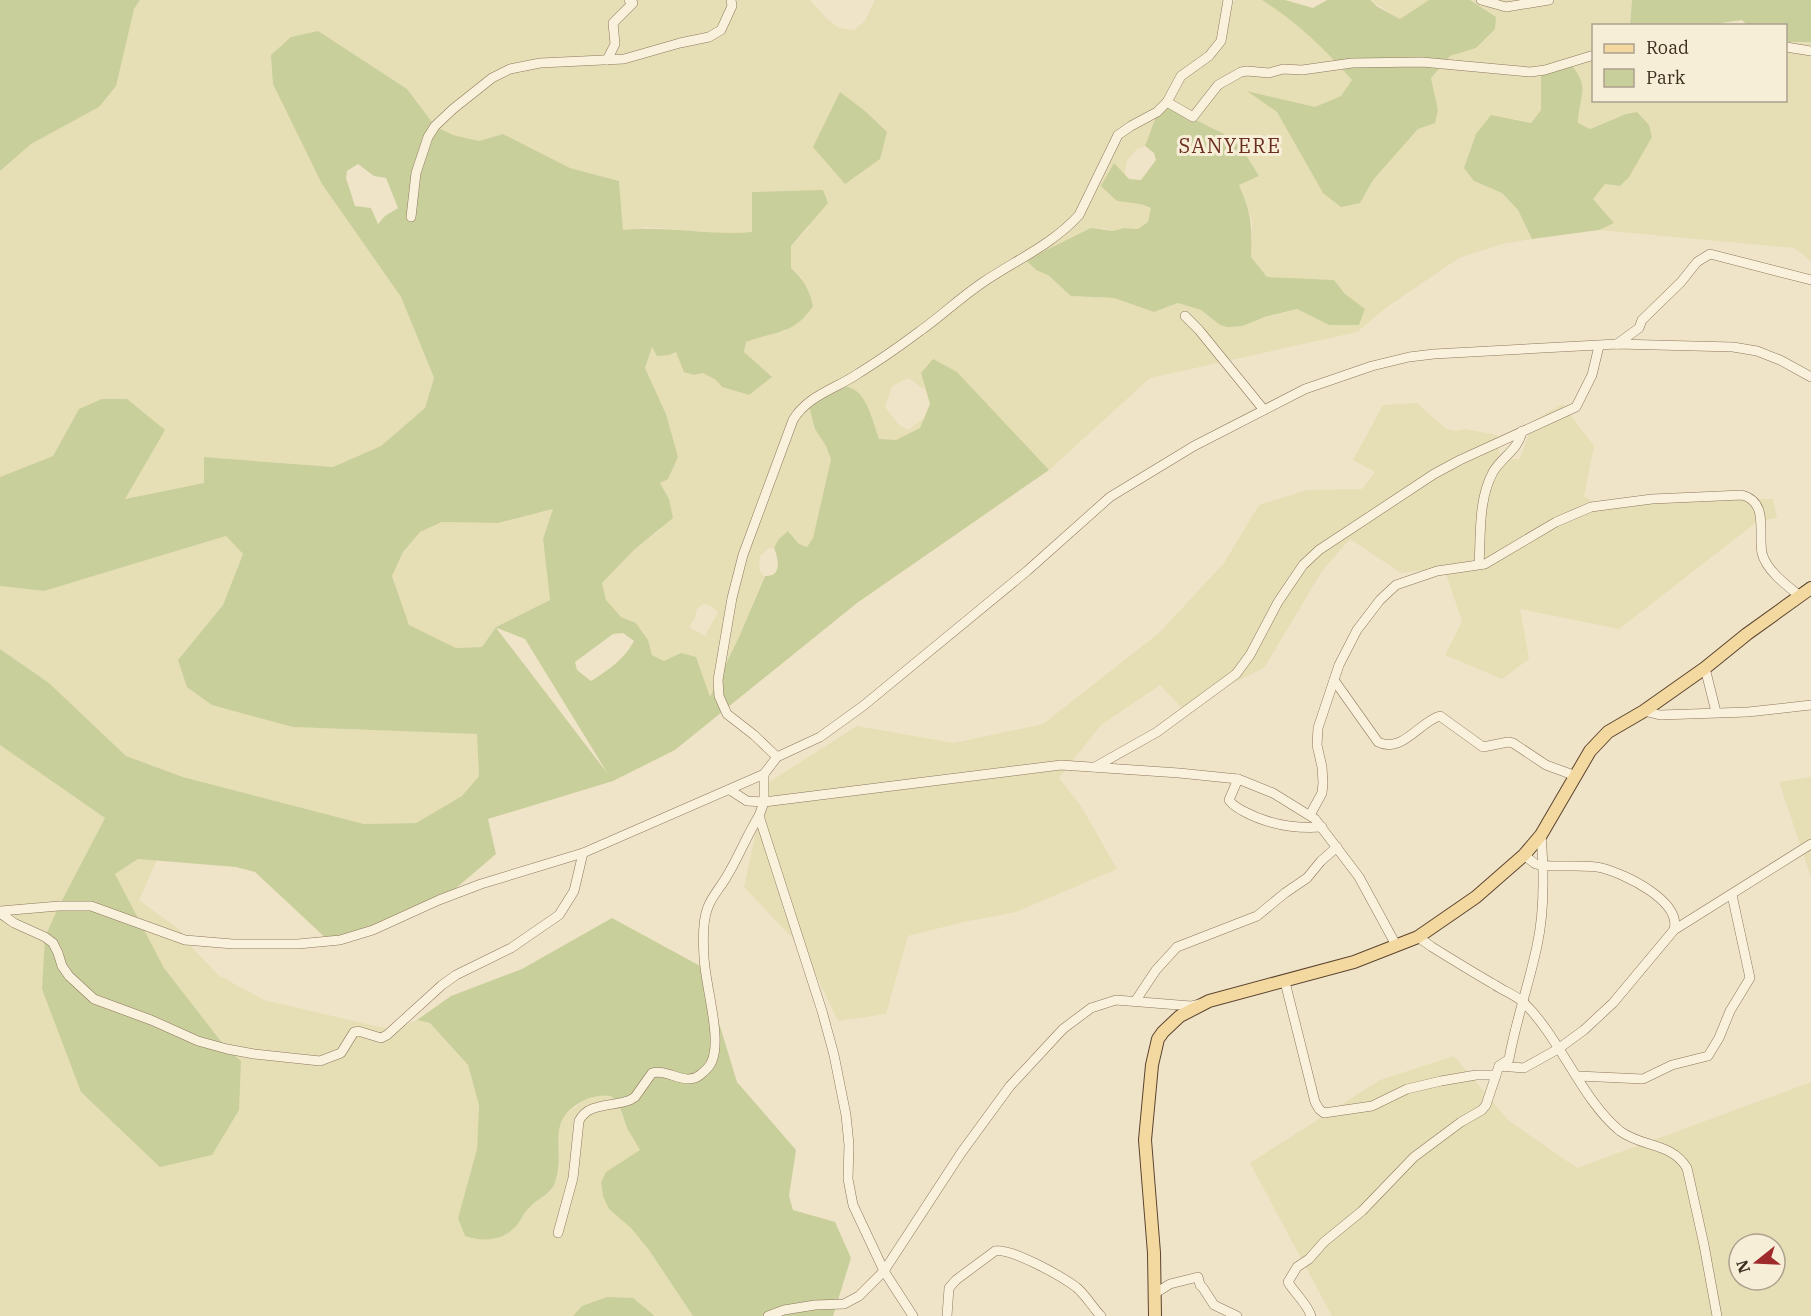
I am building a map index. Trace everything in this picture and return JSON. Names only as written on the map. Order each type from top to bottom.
[{"type":"main road","points":[[1155,1316],[1154,1253],[1145,1140],[1152,1065],[1158,1039],[1163,1032],[1180,1016],[1209,1001],[1354,962],[1418,937],[1476,897],[1524,855],[1541,835],[1590,751],[1604,735],[1644,711],[1705,668],[1811,588]]},
{"type":"street","points":[[608,60],[615,44],[613,23],[633,3],[629,0]]},
{"type":"street","points":[[411,217],[416,173],[428,137],[435,126],[461,101],[492,78],[510,69],[540,63],[624,59],[709,37],[721,30],[732,6],[731,0]]},
{"type":"street","points":[[777,757],[727,714],[719,696],[718,680],[732,598],[743,555],[793,420],[799,410],[816,396],[857,375],[921,331],[982,283],[1049,242],[1070,224],[1079,215],[1118,135],[1157,112],[1167,102],[1181,76],[1209,56],[1221,41],[1228,0]]},
{"type":"street","points":[[1481,0],[1506,7],[1549,0]]},
{"type":"street","points":[[1787,47],[1811,51]]},
{"type":"street","points":[[1167,102],[1193,117],[1218,85],[1247,71],[1269,73],[1283,69],[1302,70],[1352,63],[1422,62],[1530,72],[1545,70],[1592,55]]},
{"type":"street","points":[[1617,344],[1639,328],[1642,320],[1681,282],[1697,262],[1710,254],[1811,280]]},
{"type":"street","points":[[1185,316],[1264,410]]},
{"type":"street","points":[[0,912],[59,906],[91,906],[185,940],[233,944],[298,944],[340,940],[373,930],[481,884],[583,853],[764,774],[777,757],[820,737],[863,706],[1027,571],[1110,497],[1194,446],[1305,389],[1372,366],[1409,357],[1434,354],[1617,344],[1733,347],[1757,351],[1780,360],[1811,377]]},
{"type":"street","points":[[1095,767],[1157,732],[1236,674],[1250,655],[1278,602],[1304,565],[1319,550],[1434,474],[1576,406],[1592,375],[1599,346]]},
{"type":"street","points":[[1479,564],[1482,507],[1487,487],[1494,470],[1518,443],[1522,430]]},
{"type":"street","points":[[1311,815],[1322,793],[1323,783],[1317,745],[1318,728],[1334,680],[1347,647],[1357,630],[1380,600],[1396,585],[1437,571],[1492,560],[1556,522],[1591,507],[1652,500],[1742,495],[1756,503],[1760,513],[1762,554],[1767,563],[1800,596]]},
{"type":"street","points":[[1705,668],[1716,712]]},
{"type":"street","points":[[1334,680],[1378,741],[1383,744],[1398,743],[1440,716],[1483,747],[1508,742],[1546,765],[1576,776]]},
{"type":"street","points":[[1644,711],[1660,715],[1781,709],[1811,705]]},
{"type":"street","points":[[730,790],[747,801],[764,802],[1061,765],[1238,779],[1273,793],[1311,815],[1359,877],[1396,945]]},
{"type":"street","points":[[558,1233],[573,1178],[579,1121],[582,1115],[592,1109],[635,1097],[652,1073],[660,1071],[690,1080],[701,1075],[712,1060],[715,1050],[704,956],[705,916],[711,901],[728,876],[759,816],[764,802],[764,774]]},
{"type":"street","points":[[1238,779],[1229,800],[1230,803],[1250,815],[1270,823],[1290,827],[1322,827]]},
{"type":"street","points":[[759,816],[834,1055],[846,1115],[849,1145],[848,1179],[853,1205],[884,1271],[914,1316]]},
{"type":"street","points":[[1311,1316],[1288,1282],[1297,1267],[1362,1211],[1414,1157],[1445,1133],[1482,1110],[1486,1105],[1498,1070],[1509,1059],[1538,946],[1543,865],[1541,835]]},
{"type":"street","points":[[1285,982],[1315,1102],[1324,1113],[1372,1106],[1407,1089],[1441,1081],[1498,1070],[1524,1068],[1558,1049],[1613,1004],[1674,930],[1811,844]]},
{"type":"street","points":[[1136,1000],[1156,970],[1177,947],[1257,916],[1307,878],[1337,847]]},
{"type":"street","points":[[0,912],[14,923],[53,943],[62,966],[69,976],[94,999],[134,1012],[198,1041],[227,1049],[320,1061],[340,1053],[354,1032],[381,1038],[387,1035],[456,975],[511,948],[550,924],[559,915],[574,891],[583,853]]},
{"type":"street","points":[[1524,855],[1535,864],[1596,867],[1631,879],[1665,904],[1675,918],[1674,930]]},
{"type":"street","points":[[1578,1076],[1643,1079],[1672,1065],[1704,1058],[1711,1053],[1730,1011],[1750,978],[1732,895]]},
{"type":"street","points":[[1418,937],[1522,1002],[1545,1030],[1594,1102],[1620,1131],[1675,1154],[1686,1168],[1704,1245],[1717,1316]]},
{"type":"street","points":[[768,1316],[784,1310],[815,1305],[844,1304],[859,1296],[884,1271],[1010,1086],[1063,1029],[1091,1008],[1116,1000],[1191,1006],[1209,1001]]},
{"type":"street","points":[[947,1316],[950,1288],[956,1280],[995,1251],[1001,1250],[1076,1287],[1101,1316]]},
{"type":"street","points":[[1154,1294],[1170,1284],[1198,1277],[1200,1285],[1214,1305],[1237,1316]]},
{"type":"shaded area","points":[[140,0],[810,0],[826,18],[839,28],[854,30],[865,21],[875,0],[1230,0],[1234,2],[1235,0],[1262,0],[1311,36],[1352,80],[1341,96],[1315,108],[1249,91],[1277,112],[1294,140],[1360,203],[1373,180],[1438,110],[1431,78],[1450,56],[1476,48],[1495,17],[1470,0],[1632,0],[1630,24],[1592,24],[1592,102],[1787,102],[1787,42],[1811,42],[1811,261],[1794,248],[1599,230],[1614,223],[1593,199],[1605,184],[1620,186],[1652,137],[1626,114],[1589,129],[1578,123],[1578,111],[1583,93],[1541,76],[1541,110],[1531,123],[1514,119],[1474,181],[1502,193],[1518,210],[1532,239],[1502,244],[1459,258],[1387,307],[1357,332],[1150,378],[1049,470],[957,372],[921,373],[925,390],[908,378],[892,386],[885,407],[899,425],[908,430],[924,418],[920,428],[896,440],[879,440],[868,408],[815,429],[831,458],[813,538],[807,548],[799,544],[789,531],[778,540],[774,548],[769,548],[760,556],[759,569],[764,576],[739,637],[710,698],[681,654],[664,661],[652,655],[648,640],[636,623],[621,617],[606,600],[602,583],[634,550],[661,529],[669,499],[660,483],[670,431],[666,414],[645,368],[652,346],[676,352],[694,375],[703,373],[716,380],[722,387],[749,395],[771,377],[744,352],[746,341],[763,335],[787,331],[802,278],[791,268],[791,246],[809,227],[789,192],[752,192],[753,232],[728,234],[646,227],[623,231],[619,181],[570,168],[503,134],[479,141],[453,135],[435,126],[407,89],[322,184],[401,297],[434,379],[425,408],[381,446],[333,467],[204,457],[205,483],[124,499],[79,409],[53,456],[0,477],[0,171],[31,144],[99,107],[134,9]],"holes":[[[1160,104],[1241,147],[1259,176],[1239,184],[1252,222],[1251,257],[1267,278],[1334,280],[1345,294],[1329,325],[1297,309],[1257,320],[1220,325],[1201,310],[1178,303],[1154,312],[1114,298],[1071,296],[1048,275],[1103,228],[1113,231],[1124,228],[1138,229],[1149,222],[1151,209],[1140,204],[1117,201],[1115,164],[1124,177],[1127,160],[1137,149],[1145,146]],[[703,604],[709,605],[718,612],[705,636],[689,627],[695,618],[697,609]]]},
{"type":"shaded area","points":[[1370,0],[1429,0],[1400,19]]},
{"type":"shaded area","points":[[1417,403],[1445,428],[1497,435],[1500,460],[1520,459],[1533,421],[1562,404],[1594,446],[1584,496],[1602,508],[1690,499],[1773,499],[1777,518],[1758,521],[1619,629],[1520,609],[1529,659],[1502,679],[1445,655],[1462,621],[1444,568],[1401,573],[1350,539],[1322,571],[1264,668],[1182,708],[1160,685],[1101,725],[1059,778],[1081,806],[1117,869],[1016,912],[908,936],[886,1014],[838,1021],[804,950],[744,887],[766,784],[857,726],[954,743],[1043,724],[1159,633],[1224,563],[1259,505],[1307,490],[1362,489],[1375,472],[1353,460],[1383,405]]},
{"type":"shaded area","points":[[554,509],[543,539],[550,600],[496,627],[482,647],[456,648],[409,625],[392,576],[403,552],[420,532],[443,522],[498,523]]},
{"type":"shaded area","points":[[226,536],[243,554],[223,605],[178,660],[293,727],[477,734],[479,776],[462,796],[416,823],[364,824],[183,777],[126,756],[49,683],[0,649],[0,586],[44,591]]},
{"type":"shaded area","points":[[0,745],[105,818],[59,906],[227,1049],[164,968],[115,874],[138,859],[157,860],[139,900],[181,931],[185,940],[218,975],[264,1000],[393,1030],[417,1020],[430,1023],[468,1065],[479,1105],[477,1149],[458,1218],[514,1228],[530,1206],[551,1191],[559,1168],[558,1128],[563,1116],[586,1099],[597,1095],[611,1096],[619,1104],[627,1128],[640,1150],[606,1172],[609,1209],[631,1228],[649,1250],[693,1316],[655,1316],[655,1314],[582,1306],[573,1316],[0,1316]]},
{"type":"shaded area","points":[[1811,777],[1811,877],[1779,782]]},
{"type":"shaded area","points":[[1454,1056],[1508,1120],[1577,1168],[1811,1082],[1811,1316],[1332,1316],[1250,1163],[1380,1080]]},
{"type":"green space","points":[[0,0],[140,0],[134,9],[116,86],[99,107],[31,144],[0,171]]},
{"type":"green space","points":[[1262,0],[1285,0],[1313,8],[1327,0],[1370,0],[1400,19],[1429,0],[1470,0],[1496,17],[1495,29],[1476,48],[1450,56],[1431,78],[1438,110],[1435,123],[1418,129],[1373,180],[1360,203],[1341,207],[1323,193],[1277,112],[1247,91],[1315,107],[1341,96],[1352,80],[1310,37]]},
{"type":"green space","points":[[1632,0],[1811,0],[1811,42],[1787,42],[1787,24],[1746,24],[1742,20],[1715,24],[1630,24]]},
{"type":"green space","points":[[318,31],[407,89],[435,126],[453,135],[479,141],[503,134],[570,168],[619,181],[623,230],[752,232],[752,192],[823,190],[828,203],[791,246],[791,268],[805,285],[813,306],[806,316],[791,327],[746,342],[744,352],[772,377],[749,395],[722,387],[716,380],[703,373],[694,375],[684,372],[676,352],[657,356],[652,347],[645,368],[666,414],[678,457],[668,479],[660,483],[669,499],[673,518],[634,550],[602,583],[606,600],[621,617],[636,623],[648,640],[652,655],[664,661],[681,653],[696,657],[710,697],[765,576],[770,576],[777,571],[778,562],[774,548],[778,540],[788,531],[799,544],[807,547],[813,538],[831,459],[815,429],[809,406],[817,391],[844,386],[854,389],[861,396],[871,414],[879,439],[896,440],[920,428],[930,404],[921,373],[933,359],[957,372],[1049,470],[857,603],[675,750],[613,781],[488,819],[496,854],[448,895],[330,942],[255,872],[236,867],[138,859],[115,874],[164,968],[227,1049],[241,1061],[239,1110],[212,1155],[160,1167],[81,1092],[42,989],[45,937],[105,818],[0,745],[0,649],[49,683],[126,756],[183,777],[364,824],[416,823],[462,796],[479,776],[477,734],[293,727],[212,705],[187,687],[178,660],[223,605],[243,554],[226,536],[44,591],[0,586],[0,477],[53,456],[79,409],[102,399],[127,399],[165,430],[125,499],[204,483],[204,457],[333,467],[381,446],[425,408],[434,378],[401,297],[322,184],[273,84],[271,55],[291,37]],"holes":[[[358,164],[374,176],[386,178],[398,208],[385,216],[378,224],[371,208],[355,206],[346,178],[347,171]],[[553,509],[543,539],[550,600],[496,627],[482,647],[456,648],[409,625],[392,576],[403,552],[420,532],[442,522],[498,523]],[[497,629],[525,639],[608,774]],[[623,633],[634,641],[620,659],[591,681],[577,670],[575,662],[613,634]]]},
{"type":"green space","points":[[1568,61],[1582,85],[1578,123],[1590,129],[1626,114],[1637,112],[1649,125],[1652,137],[1629,177],[1620,186],[1605,184],[1593,199],[1614,223],[1599,230],[1532,239],[1518,210],[1502,193],[1474,181],[1464,168],[1476,134],[1491,115],[1531,123],[1541,110],[1541,76],[1557,63]]},
{"type":"green space","points":[[840,92],[887,132],[880,159],[845,184],[813,147]]},
{"type":"green space","points":[[1161,103],[1224,134],[1241,147],[1259,176],[1239,185],[1250,220],[1251,257],[1267,277],[1334,280],[1345,294],[1365,309],[1359,325],[1329,325],[1297,309],[1265,317],[1242,326],[1228,327],[1220,325],[1201,310],[1178,303],[1154,312],[1114,298],[1071,296],[1048,275],[1036,270],[1026,260],[1091,228],[1113,231],[1124,228],[1138,229],[1148,222],[1151,208],[1117,201],[1101,186],[1114,163],[1129,179],[1141,180],[1156,160],[1154,153],[1145,146]]},
{"type":"green space","points":[[612,918],[702,967],[737,1082],[796,1150],[789,1196],[793,1210],[835,1222],[851,1258],[833,1316],[693,1316],[649,1250],[631,1228],[609,1209],[603,1196],[601,1183],[606,1172],[640,1150],[627,1128],[619,1104],[611,1096],[589,1098],[567,1113],[559,1131],[559,1161],[555,1182],[548,1193],[528,1209],[511,1231],[492,1239],[465,1236],[458,1218],[477,1149],[479,1105],[468,1065],[430,1023],[417,1020],[451,996],[522,969]]},
{"type":"green space","points":[[607,1297],[633,1298],[655,1316],[573,1316],[582,1306]]},
{"type":"district","name":"SANYERE","points":[[1230,145]]}]
